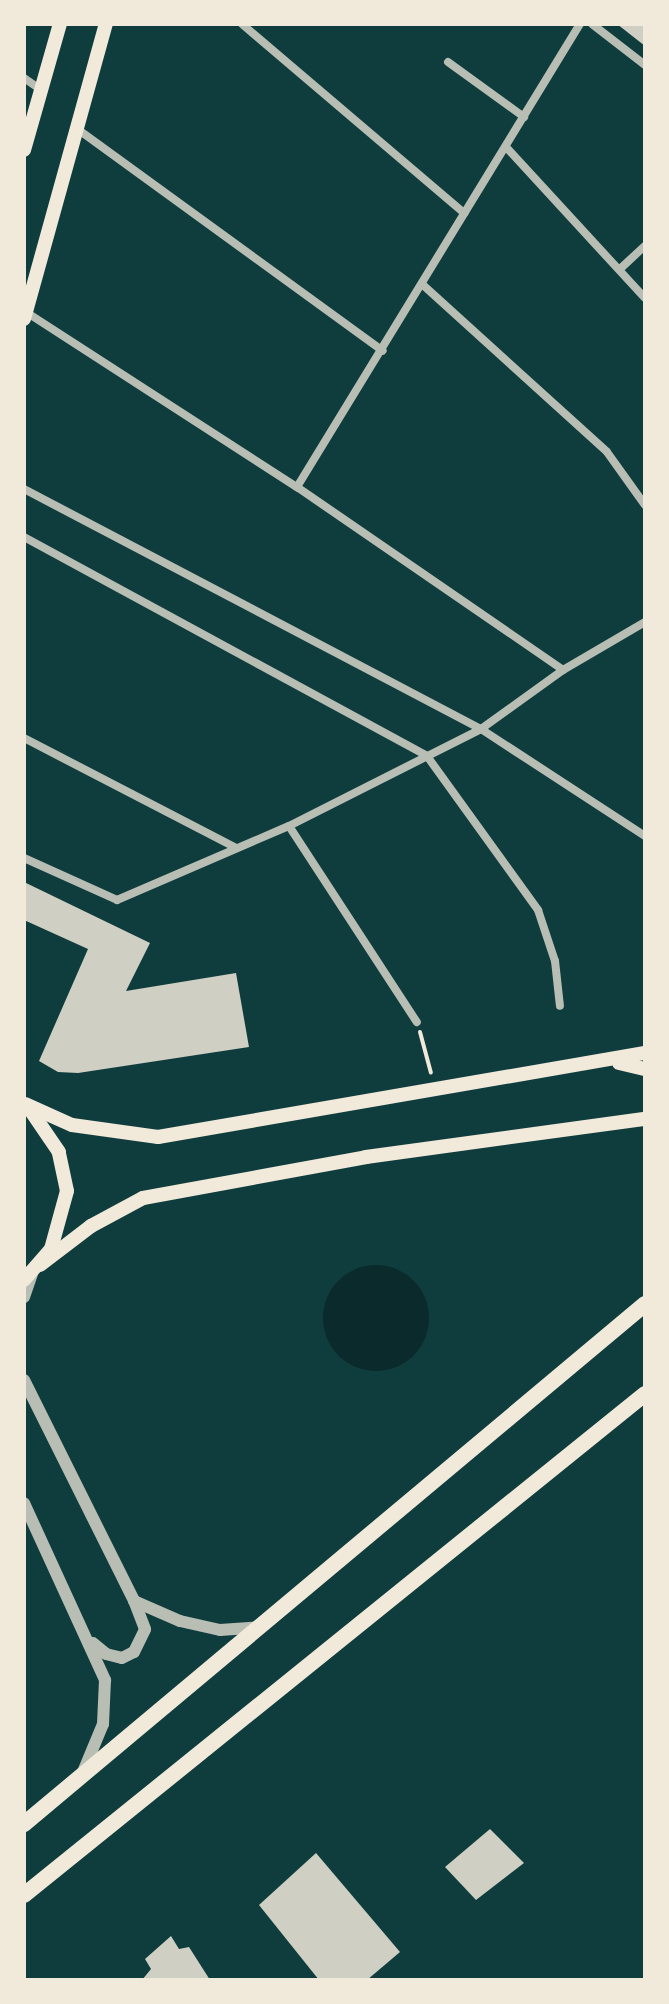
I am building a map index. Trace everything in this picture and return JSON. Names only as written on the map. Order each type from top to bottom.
[{"type":"main road","points":[[24,150],[60,24]]},
{"type":"main road","points":[[25,316],[74,127],[106,24]]},
{"type":"main road","points":[[24,1104],[72,1125],[158,1137],[645,1053]]},
{"type":"main road","points":[[595,1060],[645,1069]]},
{"type":"main road","points":[[24,1104],[51,1134],[67,1191],[60,1231],[32,1273]]},
{"type":"main road","points":[[32,1273],[91,1226],[143,1198],[335,1161],[644,1117]]},
{"type":"main road","points":[[622,1320],[645,1294]]},
{"type":"main road","points":[[24,1824],[83,1772],[263,1627],[622,1320],[645,1304]]},
{"type":"main road","points":[[24,1895],[645,1394]]},
{"type":"street","points":[[242,24],[464,213]]},
{"type":"street","points":[[297,487],[383,351],[580,24]]},
{"type":"street","points":[[592,24],[645,65]]},
{"type":"street","points":[[448,62],[524,117]]},
{"type":"street","points":[[24,78],[41,90]]},
{"type":"street","points":[[74,127],[383,351]]},
{"type":"street","points":[[506,147],[645,298]]},
{"type":"street","points":[[620,269],[645,246]]},
{"type":"street","points":[[423,285],[607,452],[645,505]]},
{"type":"street","points":[[25,316],[297,487],[563,670]]},
{"type":"street","points":[[24,489],[481,729],[645,836]]},
{"type":"street","points":[[24,537],[427,756],[538,910],[555,961],[560,1006]]},
{"type":"street","points":[[24,858],[117,900],[234,847],[289,826],[481,729],[563,670],[645,622]]},
{"type":"street","points":[[24,738],[234,847]]},
{"type":"street","points":[[289,826],[417,1022]]},
{"type":"street","points":[[24,1297],[32,1273]]},
{"type":"street","points":[[26,1387],[134,1601],[145,1629],[134,1652],[122,1658],[106,1654],[91,1641]]},
{"type":"street","points":[[24,1503],[91,1641],[105,1680],[103,1724],[83,1772]]},
{"type":"street","points":[[134,1601],[180,1621],[220,1630],[263,1627]]},
{"type":"path","points":[[417,1022],[436,1090]]},
{"type":"water","points":[[376,1265],[396,1269],[414,1280],[425,1298],[429,1318],[425,1338],[414,1356],[396,1367],[376,1371],[356,1367],[338,1356],[327,1338],[323,1318],[327,1298],[338,1280],[356,1269]]},
{"type":"building","points":[[617,24],[645,24],[645,46]]},
{"type":"building","points":[[24,882],[150,943],[126,991],[236,973],[249,1047],[78,1073],[58,1072],[39,1061],[88,949],[24,920]]},
{"type":"building","points":[[490,1829],[524,1863],[476,1900],[445,1867]]},
{"type":"building","points":[[316,1853],[400,1952],[367,1980],[319,1980],[259,1905]]},
{"type":"building","points":[[171,1936],[179,1949],[189,1947],[210,1980],[142,1980],[151,1969],[145,1959]]}]
